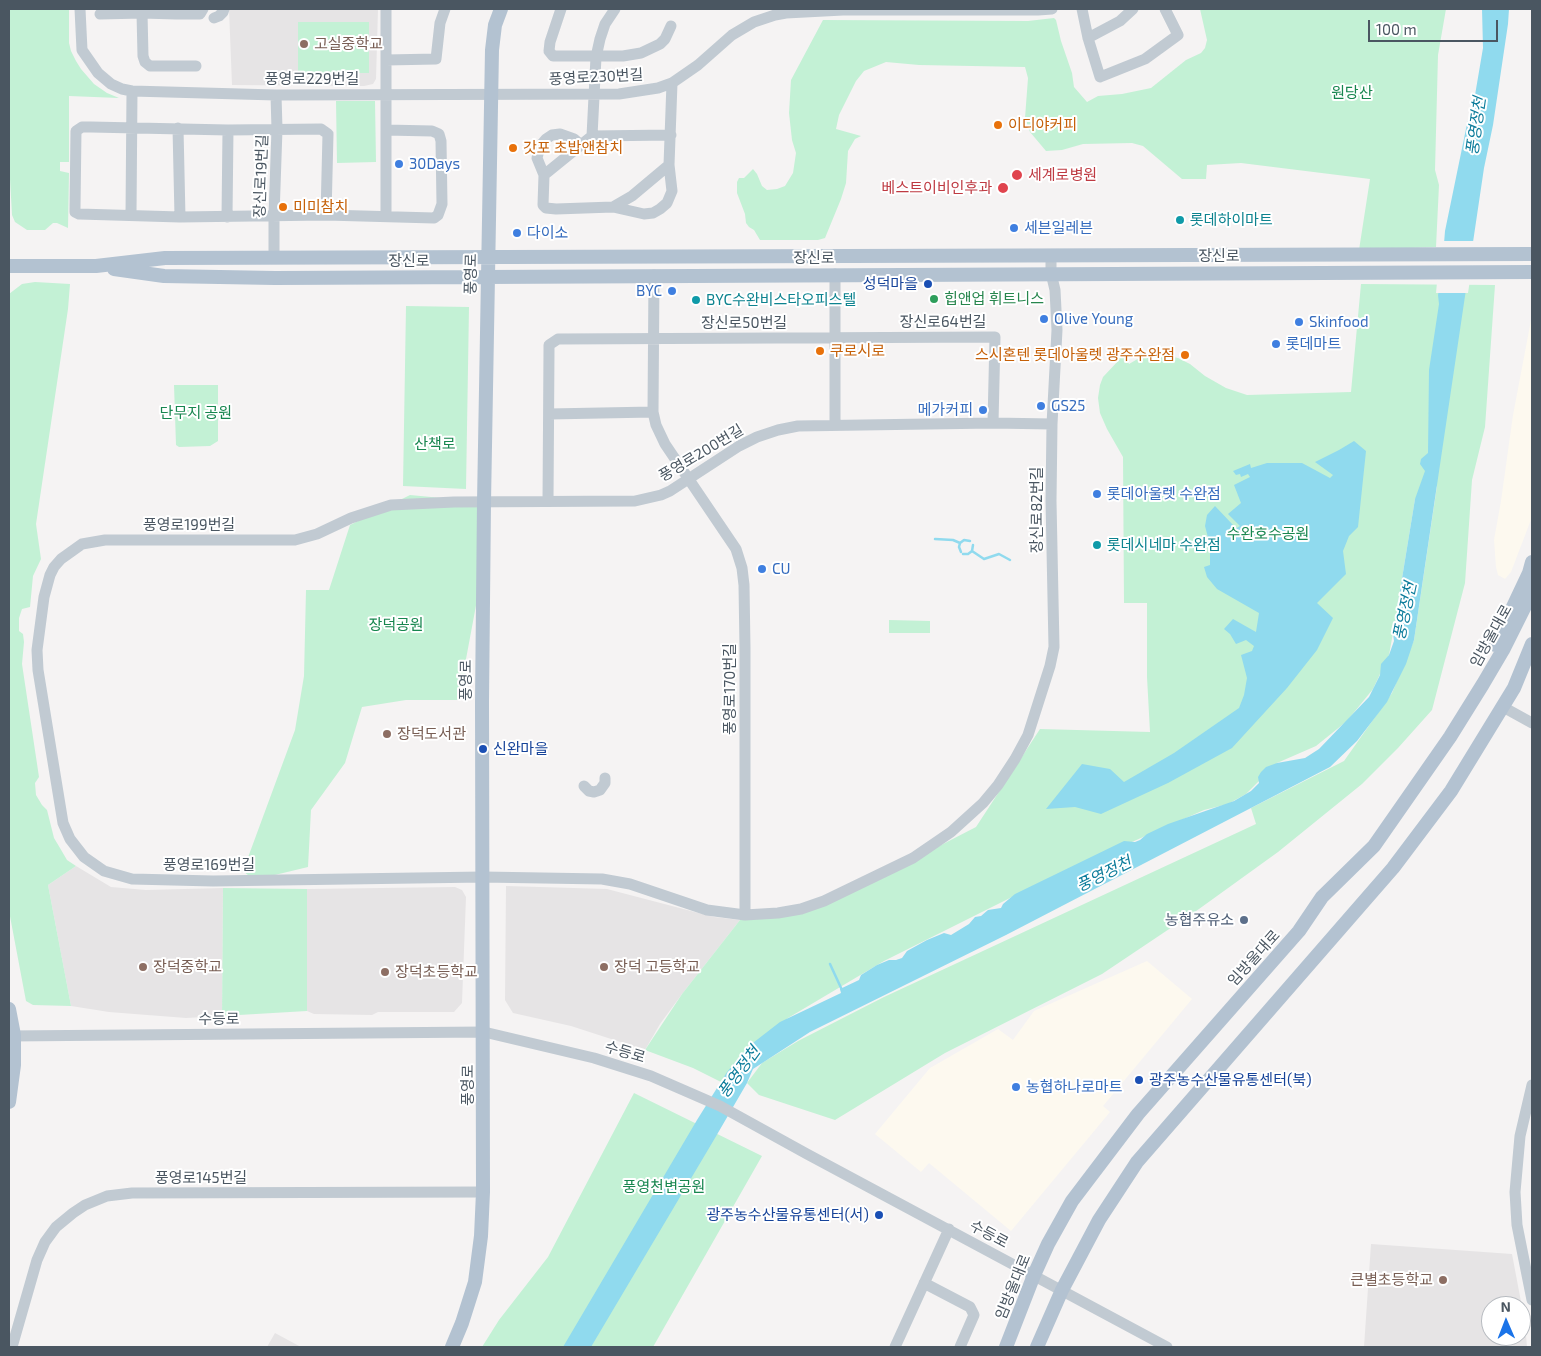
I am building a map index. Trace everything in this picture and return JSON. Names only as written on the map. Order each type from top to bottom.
[{"type":"main road","name":"풍영로","points":[[452,1347],[468,1307],[477,1272],[483,1192],[482,702],[487,276],[492,50],[495,25],[501,9]]},
{"type":"main road","name":"장신로","points":[[9,266],[96,266],[165,258],[1532,254]]},
{"type":"main road","name":"장신로","points":[[96,266],[164,276],[275,278],[1411,271],[1532,272]]},
{"type":"main road","points":[[1483,684],[1492,652],[1532,562]]},
{"type":"main road","name":"임방울대로","points":[[1006,1347],[1048,1244],[1072,1202],[1138,1114],[1299,931],[1322,897],[1374,846],[1450,737],[1483,684],[1503,650],[1532,592]]},
{"type":"main road","points":[[1514,688],[1532,644]]},
{"type":"main road","points":[[1037,1347],[1062,1290],[1099,1220],[1137,1162],[1394,868],[1451,791],[1532,662]]},
{"type":"main road","points":[[9,1009],[14,1065],[9,1102]]},
{"type":"street","name":"풍영로229번길","points":[[80,9],[82,50],[89,63],[111,84],[132,91],[276,95],[492,94]]},
{"type":"street","points":[[100,14],[176,11],[200,14],[203,9]]},
{"type":"street","points":[[214,18],[219,16],[224,9]]},
{"type":"street","points":[[386,9],[386,216]]},
{"type":"street","points":[[386,60],[436,59],[440,23],[445,9]]},
{"type":"street","points":[[561,9],[550,42],[549,51],[553,56],[622,56],[651,49],[665,39],[671,26]]},
{"type":"street","points":[[592,136],[596,57],[605,24],[615,9]]},
{"type":"street","name":"풍영로230번길","points":[[492,94],[594,94],[643,91],[672,83],[698,65],[732,34],[775,12],[1052,9]]},
{"type":"street","points":[[1082,9],[1088,38],[1100,77],[1145,59],[1178,35],[1165,9]]},
{"type":"street","points":[[1088,38],[1120,21],[1133,9]]},
{"type":"street","points":[[142,11],[143,56],[145,62],[150,66],[196,66]]},
{"type":"street","points":[[581,145],[560,134],[552,135],[540,146],[537,158],[544,175],[543,205],[546,208],[613,207],[644,214],[660,210],[667,203],[672,191],[669,165],[672,83]]},
{"type":"street","points":[[131,215],[132,91]]},
{"type":"street","name":"장신로19번길","points":[[274,258],[276,95]]},
{"type":"street","points":[[326,216],[328,134],[321,129],[228,130],[82,127],[76,131],[75,212],[79,214],[180,217],[386,216],[434,218],[442,204],[440,134],[432,131],[386,130]]},
{"type":"street","points":[[178,128],[180,217]]},
{"type":"street","points":[[227,217],[228,130]]},
{"type":"street","points":[[544,175],[592,136],[671,135]]},
{"type":"street","points":[[613,207],[632,196],[669,165]]},
{"type":"street","name":"장신로82번길","points":[[746,915],[801,909],[824,901],[913,858],[932,846],[984,803],[1015,759],[1030,728],[1050,666],[1054,647],[1052,424],[1056,330],[1055,290],[1050,273],[1051,255]]},
{"type":"street","points":[[835,274],[835,424]]},
{"type":"street","points":[[654,276],[653,412],[659,434],[688,478]]},
{"type":"street","name":"장신로64번길","points":[[835,338],[994,337],[993,423]]},
{"type":"street","name":"장신로50번길","points":[[549,414],[549,345],[558,339],[835,338]]},
{"type":"street","points":[[548,501],[549,414],[653,412]]},
{"type":"street","name":"풍영로200번길","points":[[484,502],[635,501],[661,495],[741,444],[757,436],[798,426],[835,424],[1052,424]]},
{"type":"street","name":"풍영로170번길","points":[[688,478],[736,549],[742,568],[745,657],[746,915]]},
{"type":"street","name":"풍영로199번길","points":[[46,721],[38,670],[38,650],[46,585],[54,567],[61,559],[82,544],[105,540],[295,540],[317,534],[351,518],[391,505],[484,502]]},
{"type":"street","points":[[1503,708],[1532,723]]},
{"type":"street","name":"풍영로169번길","points":[[46,721],[60,811],[66,831],[84,857],[104,871],[114,875],[132,879],[212,882],[483,877]]},
{"type":"street","points":[[584,786],[589,792],[600,790],[605,778]]},
{"type":"street","points":[[483,877],[602,879],[636,886],[707,910],[746,915]]},
{"type":"street","name":"수등로","points":[[11,1036],[484,1032],[594,1058],[674,1084],[720,1106],[1163,1346]]},
{"type":"street","points":[[1532,1085],[1520,1136],[1515,1192],[1517,1225],[1532,1300]]},
{"type":"street","name":"풍영로145번길","points":[[12,1347],[37,1260],[45,1242],[56,1227],[73,1212],[108,1196],[132,1193],[483,1192]]},
{"type":"street","points":[[895,1347],[949,1229]]},
{"type":"street","points":[[924,1283],[970,1307],[974,1315],[960,1347]]},
{"type":"shaded area","name":"고실중학교","points":[[229,9],[378,9],[376,79],[373,84],[364,86],[232,85]]},
{"type":"shaded area","points":[[1532,315],[1532,517],[1511,572],[1505,579],[1498,575],[1494,540],[1513,415]]},
{"type":"shaded area","name":"장덕중학교","points":[[76,866],[111,887],[146,890],[223,888],[222,1016],[186,1018],[109,1012],[71,1006],[48,885]]},
{"type":"shaded area","name":"장덕 고등학교","points":[[506,886],[607,889],[714,917],[740,920],[660,1024],[645,1050],[571,1026],[513,1013],[505,1000]]},
{"type":"shaded area","name":"장덕초등학교","points":[[455,887],[462,890],[466,897],[462,1003],[454,1012],[378,1012],[372,1015],[314,1014],[307,1011],[307,889]]},
{"type":"shaded area","name":"농협하나로마트","points":[[1147,961],[1192,999],[1103,1106],[1110,1112],[1011,1231],[929,1163],[921,1172],[875,1134],[930,1068],[998,1029],[1013,1040],[1034,1011]]},
{"type":"shaded area","name":"큰별초등학교","points":[[1371,1244],[1512,1254],[1520,1296],[1481,1296],[1481,1346],[1527,1347],[1364,1347]]},
{"type":"shaded area","points":[[275,1333],[301,1347],[267,1347]]},
{"type":"green space","points":[[9,9],[69,9],[69,43],[76,61],[94,84],[107,93],[119,98],[69,96],[69,162],[60,162],[60,171],[69,173],[68,228],[53,223],[45,230],[27,230],[15,222],[12,215],[9,161]]},
{"type":"green space","name":"원당산","points":[[1200,9],[1446,9],[1438,55],[1435,170],[1439,185],[1436,247],[1359,250],[1370,179],[1241,163],[1207,165],[1206,179],[1182,179],[1143,146],[1132,143],[1083,144],[1062,150],[1046,151],[1030,132],[1025,118],[1028,78],[1025,67],[919,65],[886,62],[864,71],[856,81],[839,115],[836,129],[861,136],[855,139],[848,151],[846,183],[825,238],[818,240],[760,240],[754,230],[746,223],[745,214],[737,193],[739,178],[744,178],[753,169],[762,186],[767,190],[785,186],[793,173],[796,153],[792,140],[789,113],[791,80],[823,20],[1028,21],[1054,18],[1072,73],[1074,87],[1087,102],[1098,96],[1122,94],[1151,88],[1186,60],[1201,53],[1205,48],[1207,40]]},
{"type":"green space","points":[[298,22],[369,22],[369,73],[298,73]]},
{"type":"green space","points":[[336,101],[375,101],[376,162],[337,163]]},
{"type":"green space","points":[[35,282],[70,284],[68,309],[36,524],[41,559],[33,576],[30,607],[22,609],[19,618],[19,631],[23,634],[22,664],[39,777],[35,783],[36,795],[47,810],[54,838],[67,860],[76,866],[48,885],[71,1006],[33,1005],[26,1001],[9,911],[9,294],[22,284]]},
{"type":"green space","name":"수완호수공원","points":[[1361,284],[1495,285],[1485,427],[1472,480],[1465,583],[1432,710],[1398,748],[1362,784],[1278,852],[1199,909],[1102,974],[945,1053],[835,1120],[759,1095],[747,1083],[762,1063],[798,1041],[884,997],[1256,824],[1251,808],[1344,761],[1392,693],[1414,640],[1437,486],[1415,499],[1397,609],[1398,618],[1389,655],[1373,689],[1347,721],[1316,746],[1277,763],[1246,794],[1228,804],[1204,810],[1044,881],[884,961],[788,1018],[721,1082],[693,1068],[645,1050],[682,994],[740,920],[821,907],[976,827],[1040,729],[1150,732],[1147,677],[1147,603],[1124,603],[1123,457],[1100,413],[1098,398],[1103,377],[1119,360],[1118,357],[1124,353],[1129,364],[1141,357],[1165,355],[1178,358],[1226,388],[1247,395],[1351,392]]},
{"type":"green space","name":"산책로","points":[[406,306],[469,307],[466,489],[403,486]]},
{"type":"green space","name":"단무지 공원","points":[[174,385],[218,385],[218,441],[210,446],[179,447],[176,445]]},
{"type":"green space","name":"장덕공원","points":[[410,495],[484,502],[480,584],[466,659],[466,700],[406,700],[362,707],[345,763],[311,810],[308,867],[254,880],[243,871],[295,730],[304,676],[306,590],[329,590],[350,525]]},
{"type":"green space","points":[[889,620],[930,621],[930,633],[889,633]]},
{"type":"green space","points":[[223,888],[307,889],[307,1011],[222,1016]]},
{"type":"green space","name":"풍영천변공원","points":[[634,1093],[762,1156],[653,1347],[482,1347],[499,1320],[548,1257]]},
{"type":"water","name":"풍영정천","points":[[1482,9],[1509,9],[1508,24],[1493,125],[1484,168],[1414,640],[1406,664],[1387,702],[1357,741],[1330,767],[1006,935],[810,1032],[753,1069],[715,1138],[591,1347],[563,1347],[697,1120],[727,1072],[749,1046],[780,1022],[841,993],[840,989],[859,980],[861,975],[877,965],[889,960],[902,958],[907,951],[944,933],[951,935],[969,924],[975,917],[981,916],[988,910],[1001,908],[1015,894],[1124,841],[1135,842],[1168,824],[1234,801],[1251,791],[1259,783],[1258,777],[1266,767],[1305,758],[1319,749],[1369,697],[1380,675],[1381,664],[1389,655],[1394,641],[1393,633],[1398,618],[1397,609],[1415,499],[1425,471],[1420,464],[1421,459],[1428,453],[1429,370],[1439,304],[1438,295],[1445,231],[1467,124],[1474,101],[1483,48]]},
{"type":"water","name":"수완호수공원","points":[[1354,441],[1366,451],[1358,527],[1349,536],[1343,551],[1346,574],[1317,603],[1333,618],[1317,650],[1287,688],[1232,748],[1168,783],[1101,814],[1075,807],[1046,809],[1082,764],[1110,769],[1124,782],[1174,753],[1239,708],[1247,678],[1241,655],[1252,651],[1254,646],[1246,640],[1236,644],[1230,634],[1224,629],[1233,619],[1256,632],[1259,613],[1217,589],[1207,577],[1204,567],[1210,565],[1210,545],[1205,526],[1207,515],[1215,506],[1235,529],[1240,526],[1228,514],[1241,503],[1234,485],[1250,477],[1248,474],[1241,477],[1240,474],[1236,475],[1233,471],[1250,464],[1251,468],[1267,463],[1302,463],[1330,478],[1333,475],[1315,462]]},
{"type":"pier","points":[[1441,241],[1476,241],[1468,293],[1436,293]]},
{"type":"waterway","points":[[935,539],[953,540],[960,543],[964,540],[970,541]]},
{"type":"waterway","points":[[960,543],[961,552]]},
{"type":"waterway","points":[[973,545],[972,551],[984,559],[999,554],[1010,560]]},
{"type":"waterway","points":[[963,554],[968,554],[972,551]]},
{"type":"waterway","points":[[830,964],[842,990]]},
{"type":"place","name":"고실중학교","points":[[304,44]]},
{"type":"place","name":"이디야커피","points":[[998,125]]},
{"type":"place","name":"갓포 초밥앤참치","points":[[513,148]]},
{"type":"place","name":"30Days","points":[[399,164]]},
{"type":"place","name":"세계로병원","points":[[1017,175]]},
{"type":"place","name":"베스트이비인후과","points":[[1003,188]]},
{"type":"place","name":"미미참치","points":[[283,207]]},
{"type":"place","name":"롯데하이마트","points":[[1180,220]]},
{"type":"place","name":"세븐일레븐","points":[[1014,228]]},
{"type":"place","name":"다이소","points":[[517,233]]},
{"type":"place","name":"성덕마을","points":[[928,284]]},
{"type":"place","name":"BYC","points":[[672,291]]},
{"type":"place","name":"힙앤업 휘트니스","points":[[934,299]]},
{"type":"place","name":"BYC수완비스타오피스텔","points":[[696,300]]},
{"type":"place","name":"Olive Young","points":[[1044,319]]},
{"type":"place","name":"Skinfood","points":[[1299,322]]},
{"type":"place","name":"롯데마트","points":[[1276,344]]},
{"type":"place","name":"쿠로시로","points":[[820,351]]},
{"type":"place","name":"스시혼텐 롯데아울렛 광주수완점","points":[[1185,355]]},
{"type":"place","name":"GS25","points":[[1041,406]]},
{"type":"place","name":"메가커피","points":[[983,410]]},
{"type":"place","name":"롯데아울렛 수완점","points":[[1097,494]]},
{"type":"place","name":"롯데시네마 수완점","points":[[1097,545]]},
{"type":"place","name":"CU","points":[[762,569]]},
{"type":"place","name":"장덕도서관","points":[[387,734]]},
{"type":"place","name":"신완마을","points":[[483,749]]},
{"type":"place","name":"농협주유소","points":[[1244,920]]},
{"type":"place","name":"장덕중학교","points":[[143,967]]},
{"type":"place","name":"장덕 고등학교","points":[[604,967]]},
{"type":"place","name":"장덕초등학교","points":[[385,972]]},
{"type":"place","name":"광주농수산물유통센터(북)","points":[[1139,1080]]},
{"type":"place","name":"농협하나로마트","points":[[1016,1087]]},
{"type":"place","name":"광주농수산물유통센터(서)","points":[[879,1215]]},
{"type":"place","name":"큰별초등학교","points":[[1443,1280]]}]
